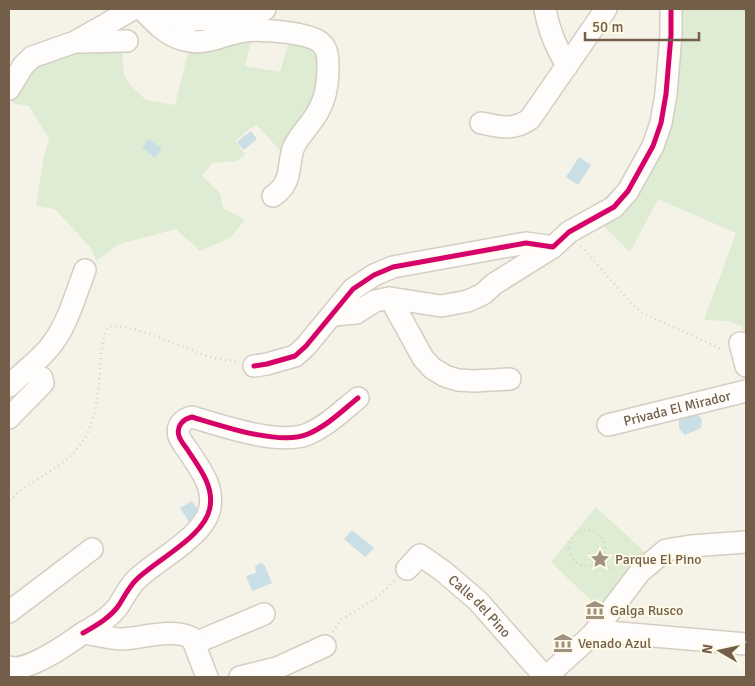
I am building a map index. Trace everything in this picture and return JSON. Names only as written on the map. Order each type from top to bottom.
[{"type":"street","points":[[9,88],[22,66],[32,57],[75,42],[133,9]]},
{"type":"street","points":[[142,9],[161,28],[184,40],[194,42],[212,40],[242,31],[274,30],[312,38],[324,47],[328,57],[328,85],[322,106],[293,148],[287,181],[282,190],[273,196]]},
{"type":"street","points":[[165,9],[179,19],[186,21],[203,14],[242,20],[250,18],[265,9]]},
{"type":"street","points":[[545,9],[553,41],[567,66]]},
{"type":"street","points":[[481,123],[500,127],[520,125],[530,119],[606,9]]},
{"type":"street","points":[[333,315],[356,313],[374,301],[390,298],[441,306],[468,301],[483,294],[494,284],[553,247],[569,232],[614,207],[628,191],[653,146],[661,123],[666,94],[672,9]]},
{"type":"street","points":[[75,42],[127,40]]},
{"type":"street","points":[[254,366],[295,356],[354,290],[374,274],[393,267],[526,243],[553,247]]},
{"type":"street","points":[[9,386],[50,348],[66,319],[85,270]]},
{"type":"street","points":[[390,298],[423,358],[432,368],[445,376],[458,380],[510,379]]},
{"type":"street","points":[[740,343],[746,366]]},
{"type":"street","points":[[9,418],[43,383],[42,378],[26,370]]},
{"type":"street","name":"Privada El Mirador","points":[[608,425],[746,392]]},
{"type":"street","points":[[9,667],[15,669],[31,665],[101,622],[117,608],[134,581],[200,530],[208,515],[211,497],[207,481],[179,438],[178,428],[184,420],[192,417],[272,438],[301,437],[318,429],[358,398]]},
{"type":"street","points":[[545,677],[592,635],[640,572],[666,550],[746,542]]},
{"type":"street","points":[[9,612],[92,548]]},
{"type":"street","name":"Calle del Pino","points":[[407,569],[420,555],[443,572],[478,601],[545,677]]},
{"type":"street","points":[[195,643],[264,614]]},
{"type":"street","points":[[592,635],[608,632],[746,644]]},
{"type":"street","points":[[83,633],[120,639],[161,635],[186,635],[192,638],[195,643],[207,677]]},
{"type":"street","points":[[240,677],[277,668],[325,646]]},
{"type":"path","points":[[569,232],[631,303],[644,313],[724,350],[740,343]]},
{"type":"path","points":[[9,500],[19,491],[64,462],[76,450],[87,434],[92,422],[98,394],[105,332],[109,327],[115,326],[132,329],[212,357],[254,366]]},
{"type":"path","points":[[586,529],[600,534],[606,547],[601,561],[588,567],[574,562],[568,549],[573,535],[586,529]]},
{"type":"path","points":[[325,646],[342,619],[378,597],[407,569]]},
{"type":"green space","points":[[672,9],[746,9],[746,343],[742,326],[728,321],[704,320],[736,233],[658,199],[630,252],[590,212],[621,182],[643,145],[655,112]]},
{"type":"green space","points":[[290,38],[315,42],[325,85],[285,156],[256,124],[235,141],[245,154],[237,161],[212,163],[202,176],[220,193],[223,208],[245,220],[230,238],[200,251],[176,229],[120,244],[96,261],[91,248],[55,209],[36,206],[44,156],[49,139],[29,106],[12,103],[35,66],[70,51],[122,46],[124,75],[131,86],[146,100],[175,105],[189,49],[251,41],[245,66],[280,72]]},
{"type":"green space","name":"Parque El Pino","points":[[596,507],[649,556],[602,611],[551,562]]},
{"type":"shaded area","points":[[251,131],[257,139],[244,150],[237,142]]},
{"type":"shaded area","points":[[149,139],[162,149],[155,158],[142,148]]},
{"type":"shaded area","points":[[579,157],[591,165],[578,185],[566,177]]},
{"type":"shaded area","points":[[695,412],[702,419],[701,428],[685,435],[679,428],[679,418]]},
{"type":"shaded area","points":[[192,501],[202,516],[190,523],[180,508]]},
{"type":"shaded area","points":[[352,530],[374,548],[365,557],[344,539]]},
{"type":"shaded area","points":[[261,563],[265,566],[272,583],[252,591],[246,576],[256,573],[255,566]]},
{"type":"cycle path","points":[[254,366],[295,356],[306,346],[353,289],[374,275],[393,267],[526,243],[553,247],[569,232],[614,207],[628,191],[653,146],[661,123],[666,94],[671,35],[671,9]]},
{"type":"cycle path","points":[[83,633],[111,614],[136,580],[190,538],[200,528],[206,518],[210,507],[210,491],[200,469],[180,438],[178,429],[183,421],[192,417],[251,433],[282,438],[296,437],[308,434],[322,427],[358,398]]},
{"type":"place","name":"Parque El Pino","points":[[600,559]]},
{"type":"place","name":"Galga Rusco","points":[[595,610]]},
{"type":"place","name":"Venado Azul","points":[[563,643]]}]
